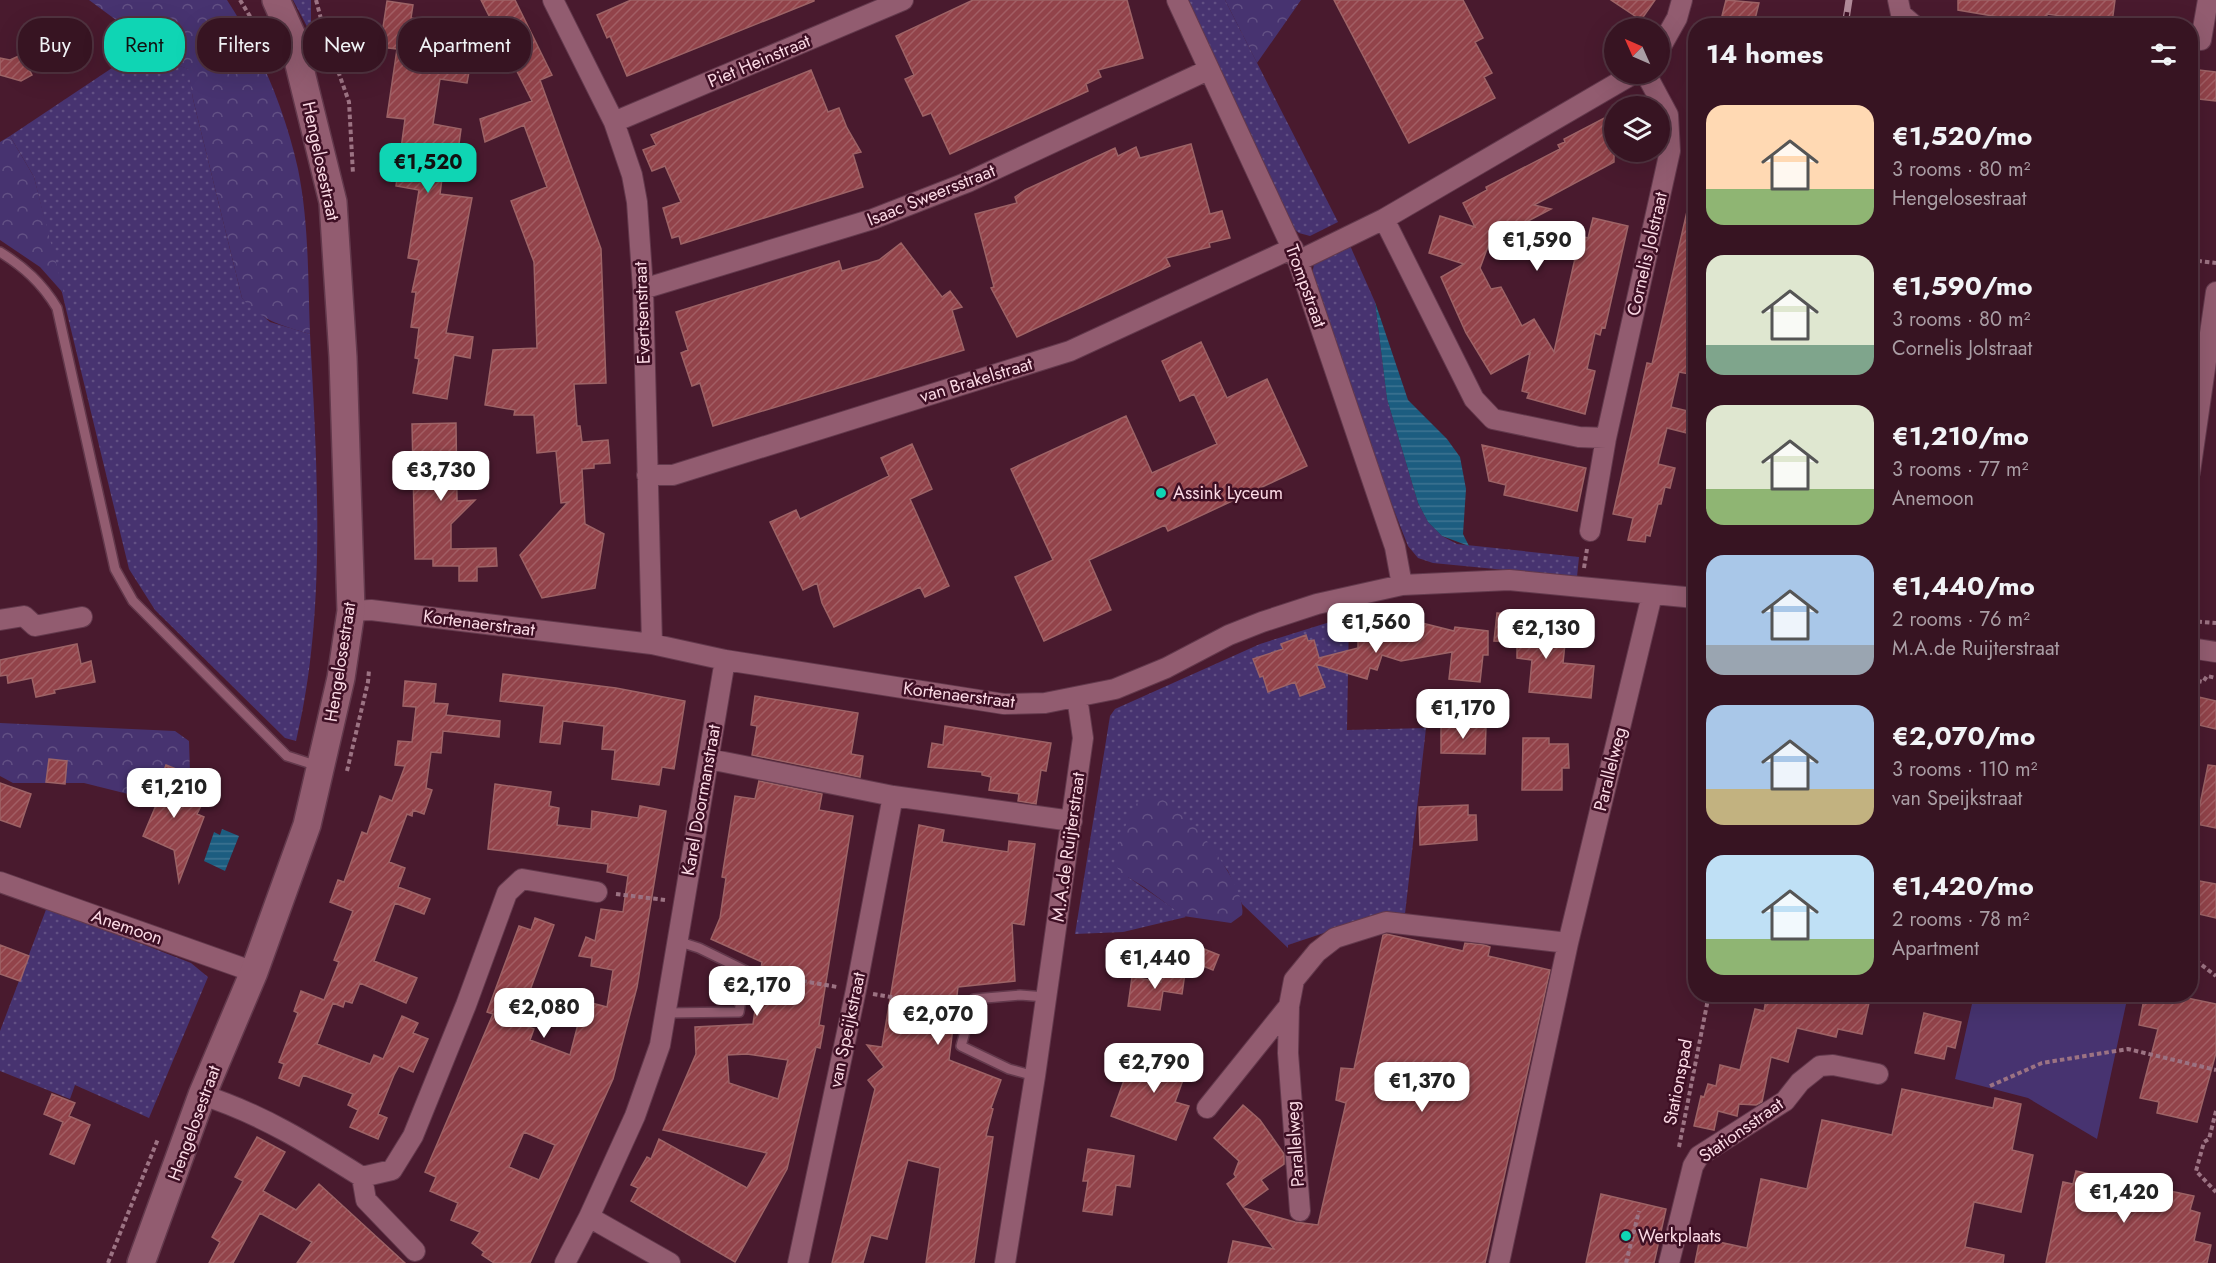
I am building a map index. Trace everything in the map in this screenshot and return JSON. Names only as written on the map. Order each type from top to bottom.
[{"type":"main road","name":"Hengelosestraat","points":[[141,1263],[202,1095],[254,972],[307,825],[341,678],[351,611],[343,357],[333,202],[292,36],[276,0]]},
{"type":"street","name":"Evertsenstraat","points":[[553,0],[614,122],[632,175],[637,202],[643,289],[652,644]]},
{"type":"street","name":"Piet Heinstraat","points":[[614,122],[903,0]]},
{"type":"street","name":"Trompstraat","points":[[1177,0],[1295,254],[1395,547],[1402,585]]},
{"type":"street","points":[[1670,30],[1677,18],[1682,0]]},
{"type":"street","points":[[1898,0],[1901,14],[1906,18]]},
{"type":"street","points":[[2202,40],[2208,0]]},
{"type":"street","name":"Isaac Sweersstraat","points":[[643,289],[894,211],[968,182],[1208,70]]},
{"type":"street","points":[[1295,254],[1384,219],[1616,84]]},
{"type":"street","name":"Cornelis Jolstraat","points":[[1590,531],[1606,438],[1670,151],[1668,115],[1651,84]]},
{"type":"street","points":[[1384,219],[1474,399],[1493,419],[1579,437],[1606,438]]},
{"type":"street","name":"van Brakelstraat","points":[[647,475],[673,475],[1070,351],[1295,254]]},
{"type":"street","points":[[2198,417],[2216,292]]},
{"type":"street","name":"Kortenaerstraat","points":[[351,611],[371,610],[652,644],[725,660],[982,702],[1045,703],[1115,689],[1166,668],[1229,635],[1262,622],[1317,604],[1402,585],[1509,580],[1688,598]]},
{"type":"street","name":"Parallelweg","points":[[1499,1263],[1568,943],[1652,595]]},
{"type":"street","points":[[0,620],[24,616],[35,626],[82,617]]},
{"type":"street","points":[[2198,649],[2216,652]]},
{"type":"street","name":"Karel Doormanstraat","points":[[565,1263],[589,1216],[651,1075],[665,1013],[725,660]]},
{"type":"street","name":"M.A.de Ruijterstraat","points":[[1005,1263],[1035,1076],[1083,738],[1077,697]]},
{"type":"street","points":[[709,759],[893,796],[1072,820]]},
{"type":"street","name":"van Speijkstraat","points":[[798,1263],[856,990],[893,796]]},
{"type":"street","points":[[202,1095],[224,1102],[305,1140],[362,1177],[392,1170],[413,1136],[466,1005],[507,893],[522,879],[597,892]]},
{"type":"street","name":"Anemoon","points":[[0,882],[254,972]]},
{"type":"street","name":"Parallelweg","points":[[1300,1211],[1288,1053],[1289,1006],[1294,980],[1317,952],[1335,938],[1386,922],[1568,943]]},
{"type":"street","name":"Parallelweg","points":[[1207,1108],[1289,1006]]},
{"type":"street","name":"Stationsstraat","points":[[1669,1263],[1693,1166],[1699,1156],[1785,1101],[1800,1082],[1820,1066],[1833,1065],[1878,1074]]},
{"type":"street","points":[[362,1177],[366,1200],[415,1251]]},
{"type":"street","points":[[589,1216],[670,1263]]},
{"type":"lane","points":[[0,252],[21,265],[45,288],[57,308],[115,569],[133,601],[287,756],[320,767]]},
{"type":"lane","points":[[665,1013],[739,1012],[746,971],[699,948],[677,941]]},
{"type":"lane","points":[[1035,1076],[1009,1069],[961,1046],[974,999],[1020,995],[1046,997]]},
{"type":"path","points":[[240,0],[251,18]]},
{"type":"path","name":"Hengelosestraat","points":[[316,0],[325,34],[349,102],[353,185]]},
{"type":"path","points":[[2198,261],[2216,263]]},
{"type":"path","points":[[1581,587],[1590,531]]},
{"type":"path","points":[[2198,622],[2216,623]]},
{"type":"path","name":"Hengelosestraat","points":[[344,781],[368,682],[369,658]]},
{"type":"path","points":[[2198,681],[2203,682],[2208,676],[2216,678]]},
{"type":"path","points":[[597,892],[684,902]]},
{"type":"path","points":[[2198,962],[2216,976]]},
{"type":"path","points":[[746,971],[916,1001],[974,999]]},
{"type":"path","name":"Stationspad","points":[[1693,1166],[1684,1162],[1678,1155],[1707,1002]]},
{"type":"path","points":[[1990,1086],[2042,1063],[2128,1049],[2216,1070]]},
{"type":"path","points":[[2216,1111],[2209,1139],[2204,1142],[2196,1171],[2216,1192]]},
{"type":"path","name":"Hengelosestraat","points":[[108,1263],[162,1130]]},
{"type":"path","points":[[1626,1263],[1639,1211]]},
{"type":"green space","points":[[89,0],[227,0],[238,18],[197,18],[197,72],[266,72],[293,147],[302,189],[310,334],[265,317],[242,298],[193,99],[188,69],[185,68],[185,18],[113,18]]},
{"type":"green space","points":[[293,0],[311,0],[311,18],[303,19]]},
{"type":"green space","points":[[1184,0],[1225,0],[1338,222],[1310,236],[1299,233],[1286,222]]},
{"type":"green space","points":[[1225,0],[1301,0],[1257,63]]},
{"type":"green space","points":[[185,68],[189,69],[193,99],[242,298],[270,322],[310,334],[317,487],[316,590],[306,692],[296,741],[285,738],[155,610],[129,569],[34,177],[10,136],[106,72],[185,72]]},
{"type":"green space","points":[[10,136],[34,177],[64,294],[40,267],[0,240],[0,142]]},
{"type":"green space","points":[[1348,241],[1375,302],[1387,399],[1418,503],[1428,522],[1442,536],[1457,544],[1579,557],[1577,577],[1433,563],[1418,558],[1408,546],[1379,472],[1311,280],[1314,264]]},
{"type":"green space","points":[[1349,616],[1347,730],[1426,728],[1405,914],[1366,919],[1288,945],[1288,948],[1242,904],[1228,871],[1202,838],[1128,877],[1186,917],[1123,932],[1075,934],[1110,716],[1115,709],[1260,644]]},
{"type":"green space","points":[[0,723],[175,731],[189,741],[190,773],[184,801],[166,795],[173,780],[154,771],[140,797],[84,783],[13,783],[0,776]]},
{"type":"green space","points":[[1156,796],[1174,806],[1185,816],[1208,842],[1229,874],[1242,904],[1242,915],[1231,923],[1183,916],[1121,873],[1114,863],[1123,831],[1137,803]]},
{"type":"green space","points":[[47,907],[191,963],[208,977],[149,1118],[75,1085],[70,1099],[0,1071],[0,1031]]},
{"type":"green space","points":[[1972,1002],[2126,1002],[2097,1139],[2028,1098],[1955,1079]]},
{"type":"water","points":[[1375,302],[1408,400],[1447,439],[1460,457],[1466,489],[1463,534],[1469,546],[1442,536],[1428,522],[1418,503],[1387,399]]},
{"type":"water","points":[[222,829],[239,836],[225,871],[204,861],[214,832],[220,835]]},
{"type":"building","points":[[481,0],[515,0],[524,18],[490,18]]},
{"type":"building","points":[[631,0],[814,1],[627,76],[610,36],[607,38],[597,15]]},
{"type":"building","points":[[973,0],[1127,0],[1143,58],[1098,70],[1101,77],[1086,84],[1088,91],[950,154],[931,113],[923,116],[905,79],[914,75],[896,36]]},
{"type":"building","points":[[1334,0],[1463,0],[1483,38],[1475,42],[1492,73],[1484,77],[1495,98],[1409,143]]},
{"type":"building","points":[[1611,0],[1655,0],[1642,18],[1638,18]]},
{"type":"building","points":[[1726,0],[1759,3],[1755,18],[1722,16]]},
{"type":"building","points":[[1958,0],[2115,0],[2113,18],[2076,18],[2047,14],[2047,18],[2005,18],[1958,10]]},
{"type":"building","points":[[387,1],[413,5],[411,18],[398,18],[398,72],[469,72],[467,83],[440,79],[433,124],[461,129],[458,151],[446,149],[440,194],[472,198],[446,333],[473,337],[470,358],[454,355],[447,399],[413,393],[419,359],[415,358],[419,328],[411,327],[416,292],[412,292],[419,260],[408,258],[419,190],[396,186],[405,119],[387,117],[397,49],[386,48],[384,18]]},
{"type":"building","points":[[531,32],[552,75],[540,80],[601,249],[606,383],[574,384],[577,426],[580,426],[582,442],[608,440],[610,463],[594,464],[594,468],[582,469],[585,524],[604,534],[595,588],[542,598],[520,555],[568,502],[561,503],[556,451],[537,453],[534,415],[514,415],[515,410],[485,405],[493,350],[537,348],[534,262],[511,201],[547,187],[524,125],[485,142],[480,119],[532,101],[517,72],[531,72]]},
{"type":"building","points":[[18,56],[18,72],[30,72],[32,75],[21,81],[0,75],[0,58],[10,60]]},
{"type":"building","points":[[811,70],[828,112],[839,108],[861,152],[853,154],[863,187],[681,244],[679,236],[672,238],[663,208],[681,202],[665,166],[652,171],[643,150],[656,145],[651,135]]},
{"type":"building","points":[[2198,70],[2216,72],[2216,101],[2198,99]]},
{"type":"building","points":[[1604,118],[1604,162],[1614,162],[1534,205],[1551,209],[1490,241],[1480,268],[1491,289],[1501,287],[1522,326],[1534,319],[1554,352],[1580,236],[1588,238],[1593,218],[1628,226],[1605,328],[1602,327],[1600,335],[1595,333],[1587,369],[1595,371],[1585,414],[1527,398],[1529,393],[1522,391],[1530,353],[1491,374],[1466,333],[1441,277],[1464,264],[1429,253],[1440,216],[1475,227],[1463,203],[1487,190],[1486,187],[1560,149],[1558,145],[1565,142],[1564,139]]},
{"type":"building","points":[[1191,144],[1210,214],[1222,211],[1230,238],[1209,243],[1210,247],[1166,258],[1170,266],[1017,337],[991,288],[994,287],[975,214],[1017,203],[1015,197],[1025,190],[1115,148],[1118,156],[1136,147],[1140,158]]},
{"type":"building","points":[[1688,207],[1688,374],[1679,372],[1671,407],[1688,411],[1688,429],[1687,433],[1667,428],[1658,464],[1675,468],[1670,488],[1665,487],[1650,536],[1646,535],[1645,542],[1628,540],[1633,518],[1613,514],[1647,363],[1652,364]]},
{"type":"building","points":[[901,243],[942,297],[950,291],[962,307],[952,310],[964,350],[713,426],[700,383],[692,386],[681,353],[688,350],[676,312],[839,261],[842,271],[879,260]]},
{"type":"building","points":[[1201,342],[1227,398],[1267,379],[1307,466],[1168,531],[1165,525],[1089,560],[1111,610],[1044,641],[1015,577],[1053,560],[1011,469],[1126,416],[1152,473],[1217,444],[1194,394],[1180,401],[1162,361]]},
{"type":"building","points":[[456,423],[457,501],[475,500],[451,524],[451,549],[496,548],[497,566],[477,567],[477,581],[459,581],[459,566],[433,566],[433,559],[415,559],[412,424]]},
{"type":"building","points":[[912,444],[932,489],[910,499],[949,586],[925,597],[920,587],[834,627],[822,603],[817,583],[803,590],[770,522],[796,510],[800,519],[889,476],[881,458]]},
{"type":"building","points":[[1482,445],[1586,468],[1577,511],[1504,495],[1506,485],[1489,481]]},
{"type":"building","points":[[1497,613],[1515,615],[1514,619],[1524,620],[1523,630],[1566,634],[1563,663],[1594,666],[1591,698],[1529,692],[1532,660],[1517,658],[1517,642],[1494,641]]},
{"type":"building","points":[[1401,614],[1414,621],[1454,631],[1455,627],[1488,631],[1488,655],[1483,655],[1480,682],[1449,679],[1452,652],[1401,661],[1382,655],[1377,670],[1370,668],[1367,679],[1316,664],[1325,687],[1300,696],[1295,682],[1268,692],[1263,676],[1260,677],[1253,659],[1283,649],[1281,644],[1306,635],[1308,641],[1314,640],[1319,658],[1358,648],[1358,629],[1391,621]]},
{"type":"building","points":[[77,644],[81,664],[91,661],[95,682],[54,690],[55,693],[36,697],[32,678],[8,683],[7,675],[0,676],[0,660]]},
{"type":"building","points":[[503,674],[616,688],[685,701],[674,769],[662,767],[659,785],[612,779],[615,750],[602,749],[604,726],[563,721],[560,744],[540,742],[544,706],[500,701]]},
{"type":"building","points":[[405,681],[436,684],[434,703],[448,704],[446,715],[500,721],[499,737],[443,731],[441,753],[431,752],[426,788],[432,790],[424,814],[413,810],[412,816],[407,814],[389,862],[405,868],[398,887],[430,899],[424,914],[395,903],[374,961],[417,978],[406,1003],[360,983],[352,1003],[345,1001],[343,1007],[333,1003],[317,1044],[370,1064],[374,1055],[383,1059],[402,1016],[418,1023],[413,1033],[428,1039],[413,1072],[399,1066],[394,1075],[378,1114],[387,1118],[378,1139],[350,1127],[358,1110],[348,1105],[353,1094],[303,1075],[299,1086],[279,1078],[284,1064],[279,1062],[298,1013],[294,1011],[301,991],[324,1000],[339,962],[334,960],[353,911],[330,902],[338,880],[344,882],[362,832],[367,834],[380,796],[392,801],[405,766],[395,765],[398,741],[412,742],[416,707],[403,706]]},
{"type":"building","points":[[755,696],[858,713],[851,754],[863,756],[860,777],[752,755],[757,726],[751,725]]},
{"type":"building","points":[[2198,697],[2216,701],[2216,729],[2198,725]]},
{"type":"building","points":[[945,726],[1051,743],[1046,771],[1041,770],[1036,804],[1018,801],[1019,794],[989,790],[991,777],[982,775],[982,772],[928,767],[932,743],[943,745]]},
{"type":"building","points":[[1441,726],[1486,727],[1485,754],[1441,753]]},
{"type":"building","points":[[1523,738],[1549,738],[1549,744],[1568,744],[1569,768],[1562,768],[1562,790],[1522,790]]},
{"type":"building","points":[[49,759],[67,761],[65,784],[46,782]]},
{"type":"building","points":[[166,765],[186,773],[177,797],[201,806],[197,814],[204,817],[179,882],[174,850],[143,836],[159,798],[154,796]]},
{"type":"building","points":[[2208,765],[2216,766],[2216,828],[2198,824]]},
{"type":"building","points":[[759,781],[822,794],[819,810],[853,816],[819,1025],[824,1026],[820,1048],[816,1047],[787,1169],[735,1262],[631,1201],[638,1188],[631,1185],[647,1157],[651,1159],[659,1139],[747,1188],[767,1153],[663,1130],[696,1054],[695,1027],[753,1024],[762,962],[711,939],[720,918],[726,878],[722,877],[735,796],[755,799]],"holes":[[[747,1054],[788,1060],[778,1099],[729,1083],[727,1055]]]},
{"type":"building","points":[[0,783],[31,794],[20,827],[0,820]]},
{"type":"building","points":[[495,784],[551,792],[549,806],[559,808],[557,825],[591,829],[592,811],[638,818],[640,806],[666,811],[637,987],[613,1079],[530,1263],[494,1263],[482,1255],[484,1252],[472,1243],[480,1232],[451,1220],[458,1203],[430,1191],[436,1177],[425,1172],[493,1014],[487,1012],[519,926],[531,930],[535,918],[554,925],[518,1023],[534,1029],[530,1040],[570,1055],[584,1001],[607,1007],[613,970],[591,966],[592,958],[579,956],[586,937],[595,941],[601,909],[623,912],[628,876],[607,872],[608,864],[488,849]],"holes":[[[524,1132],[555,1145],[539,1180],[509,1167]]]},
{"type":"building","points":[[1468,805],[1468,815],[1476,815],[1477,840],[1420,845],[1419,807]]},
{"type":"building","points":[[919,825],[944,830],[942,842],[1008,852],[1009,841],[1035,844],[1024,925],[1012,923],[1015,981],[958,987],[949,1060],[1001,1080],[991,1108],[993,1109],[986,1136],[993,1137],[974,1263],[926,1263],[940,1168],[908,1160],[887,1239],[871,1235],[863,1263],[832,1263],[875,1089],[868,1080],[884,1067],[867,1045],[882,1047]]},
{"type":"building","points":[[2198,881],[2216,884],[2216,918],[2198,914]]},
{"type":"building","points":[[1383,935],[1463,951],[1465,943],[1484,945],[1490,947],[1488,956],[1550,970],[1485,1263],[1228,1263],[1233,1241],[1274,1249],[1244,1208],[1295,1222],[1318,1225],[1346,1103],[1336,1100],[1341,1068],[1354,1069]]},
{"type":"building","points":[[0,945],[29,956],[20,981],[0,974]]},
{"type":"building","points":[[1199,947],[1219,955],[1213,970],[1193,962]]},
{"type":"building","points":[[1162,969],[1185,973],[1182,994],[1163,991],[1160,1010],[1128,1006],[1132,977],[1161,982]]},
{"type":"building","points":[[2198,1000],[2216,1004],[2216,1053],[2197,1122],[2157,1113],[2159,1102],[2140,1098],[2158,1029],[2139,1025],[2143,1002]]},
{"type":"building","points":[[1766,1002],[1869,1002],[1862,1034],[1838,1029],[1836,1037],[1797,1028],[1788,1062],[1771,1057],[1762,1102],[1756,1105],[1739,1104],[1737,1116],[1718,1111],[1714,1130],[1694,1126],[1701,1096],[1704,1097],[1708,1084],[1716,1086],[1720,1065],[1740,1070],[1755,1009],[1764,1011]]},
{"type":"building","points":[[1924,1013],[1961,1022],[1955,1048],[1947,1046],[1944,1059],[1915,1053]]},
{"type":"building","points":[[1168,1050],[1191,1058],[1175,1102],[1189,1106],[1176,1140],[1111,1116],[1134,1053],[1163,1063]]},
{"type":"building","points":[[1902,1089],[1993,1108],[1995,1098],[2021,1104],[2012,1150],[2033,1155],[2021,1212],[1974,1202],[1965,1247],[2004,1255],[2003,1263],[1695,1263],[1700,1238],[1747,1248],[1761,1179],[1807,1189],[1822,1120],[1892,1135]]},
{"type":"building","points":[[52,1094],[75,1103],[69,1116],[90,1125],[74,1164],[50,1154],[63,1122],[44,1114]]},
{"type":"building","points":[[1243,1105],[1260,1120],[1284,1154],[1284,1164],[1261,1180],[1268,1189],[1243,1207],[1227,1184],[1236,1177],[1234,1174],[1239,1161],[1214,1138]]},
{"type":"building","points":[[257,1137],[285,1152],[263,1191],[296,1210],[319,1184],[405,1263],[297,1263],[312,1242],[260,1213],[233,1263],[209,1263],[220,1242],[212,1237],[243,1181],[235,1177]]},
{"type":"building","points":[[1088,1149],[1134,1156],[1130,1187],[1116,1185],[1112,1215],[1083,1211],[1088,1181],[1083,1181]]},
{"type":"building","points":[[2076,1171],[2194,1196],[2190,1210],[2200,1213],[2194,1241],[2211,1245],[2207,1263],[2046,1263],[2063,1182],[2073,1184]]},
{"type":"building","name":"Werkplaats","points":[[1601,1194],[1666,1209],[1654,1263],[1586,1263]]},
{"type":"railway","points":[[1846,18],[1849,0]]},
{"type":"place","name":"Assink Lyceum","points":[[1161,493]]},
{"type":"place","name":"Werkplaats","points":[[1626,1236]]}]
